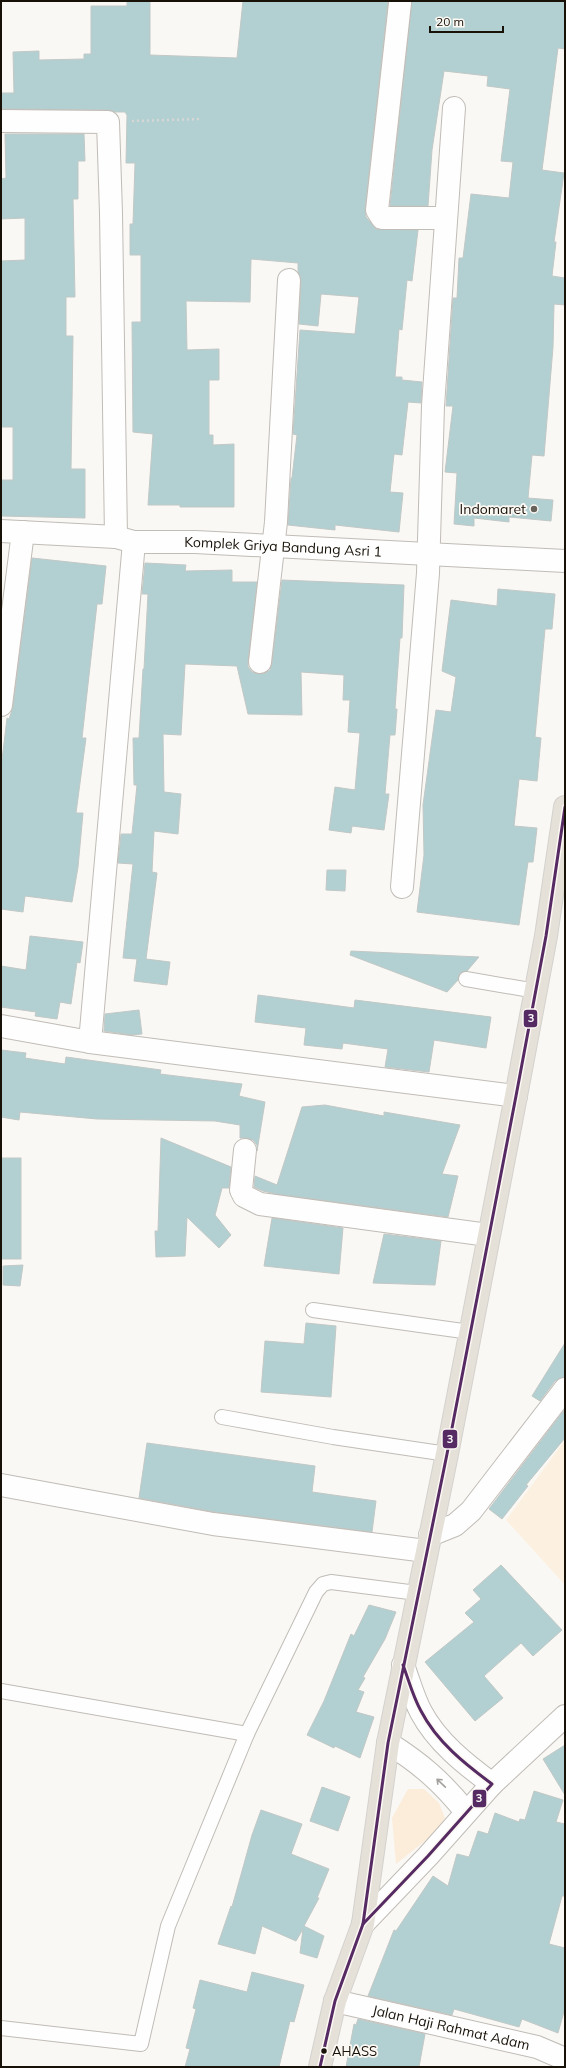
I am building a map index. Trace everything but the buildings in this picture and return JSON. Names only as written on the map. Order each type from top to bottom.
[{"type":"main road","points":[[320,2067],[335,2001],[363,1924],[388,1743],[536,991],[546,936],[565,807]]},
{"type":"street","points":[[400,3],[377,210],[382,218],[445,218]]},
{"type":"street","points":[[402,887],[429,555],[433,406],[445,218],[454,108]]},
{"type":"street","points":[[1,121],[108,122],[125,540],[90,1042]]},
{"type":"street","points":[[260,662],[274,546],[289,280]]},
{"type":"street","name":"Komplek Griya Bandung Asri 1","points":[[1,531],[125,540],[195,542],[565,561]]},
{"type":"street","points":[[1,705],[23,532]]},
{"type":"street","points":[[1,1026],[90,1042],[516,1096]]},
{"type":"street","points":[[245,1150],[241,1190],[244,1196],[256,1202],[488,1235]]},
{"type":"street","points":[[1,1485],[213,1524],[428,1543],[455,1525],[471,1511],[565,1389]]},
{"type":"street","points":[[404,1665],[420,1711],[442,1742],[473,1770],[492,1784]]},
{"type":"street","points":[[363,1924],[428,1856],[492,1784],[565,1716]]},
{"type":"street","points":[[388,1743],[433,1775],[449,1790],[466,1812]]},
{"type":"street","name":"Jalan Haji Rahmat Adam","points":[[335,2001],[537,2047],[565,2059]]},
{"type":"lane","points":[[466,979],[536,991]]},
{"type":"lane","points":[[313,1310],[470,1332]]},
{"type":"lane","points":[[222,1417],[332,1437],[446,1454]]},
{"type":"lane","points":[[1,2028],[142,2044],[168,1926],[247,1734],[316,1592],[323,1584],[332,1582],[417,1593]]},
{"type":"lane","points":[[1,1691],[247,1734]]},
{"type":"path","points":[[108,122],[200,120]]},
{"type":"shaded area","points":[[565,1440],[565,1585],[506,1520]]},
{"type":"shaded area","points":[[408,1789],[424,1789],[439,1803],[445,1818],[435,1833],[396,1864],[392,1818]]},
{"type":"transit line","name":"3","points":[[320,2067],[335,2001],[363,1924],[388,1743],[447,1454],[516,1096],[546,936],[565,807]]},
{"type":"transit line","name":"3","points":[[363,1924],[428,1856],[492,1784],[452,1752],[435,1733],[418,1706],[403,1665]]},
{"type":"place","name":"Indomaret","points":[[534,509]]},
{"type":"place","name":"AHASS","points":[[324,2051]]}]
